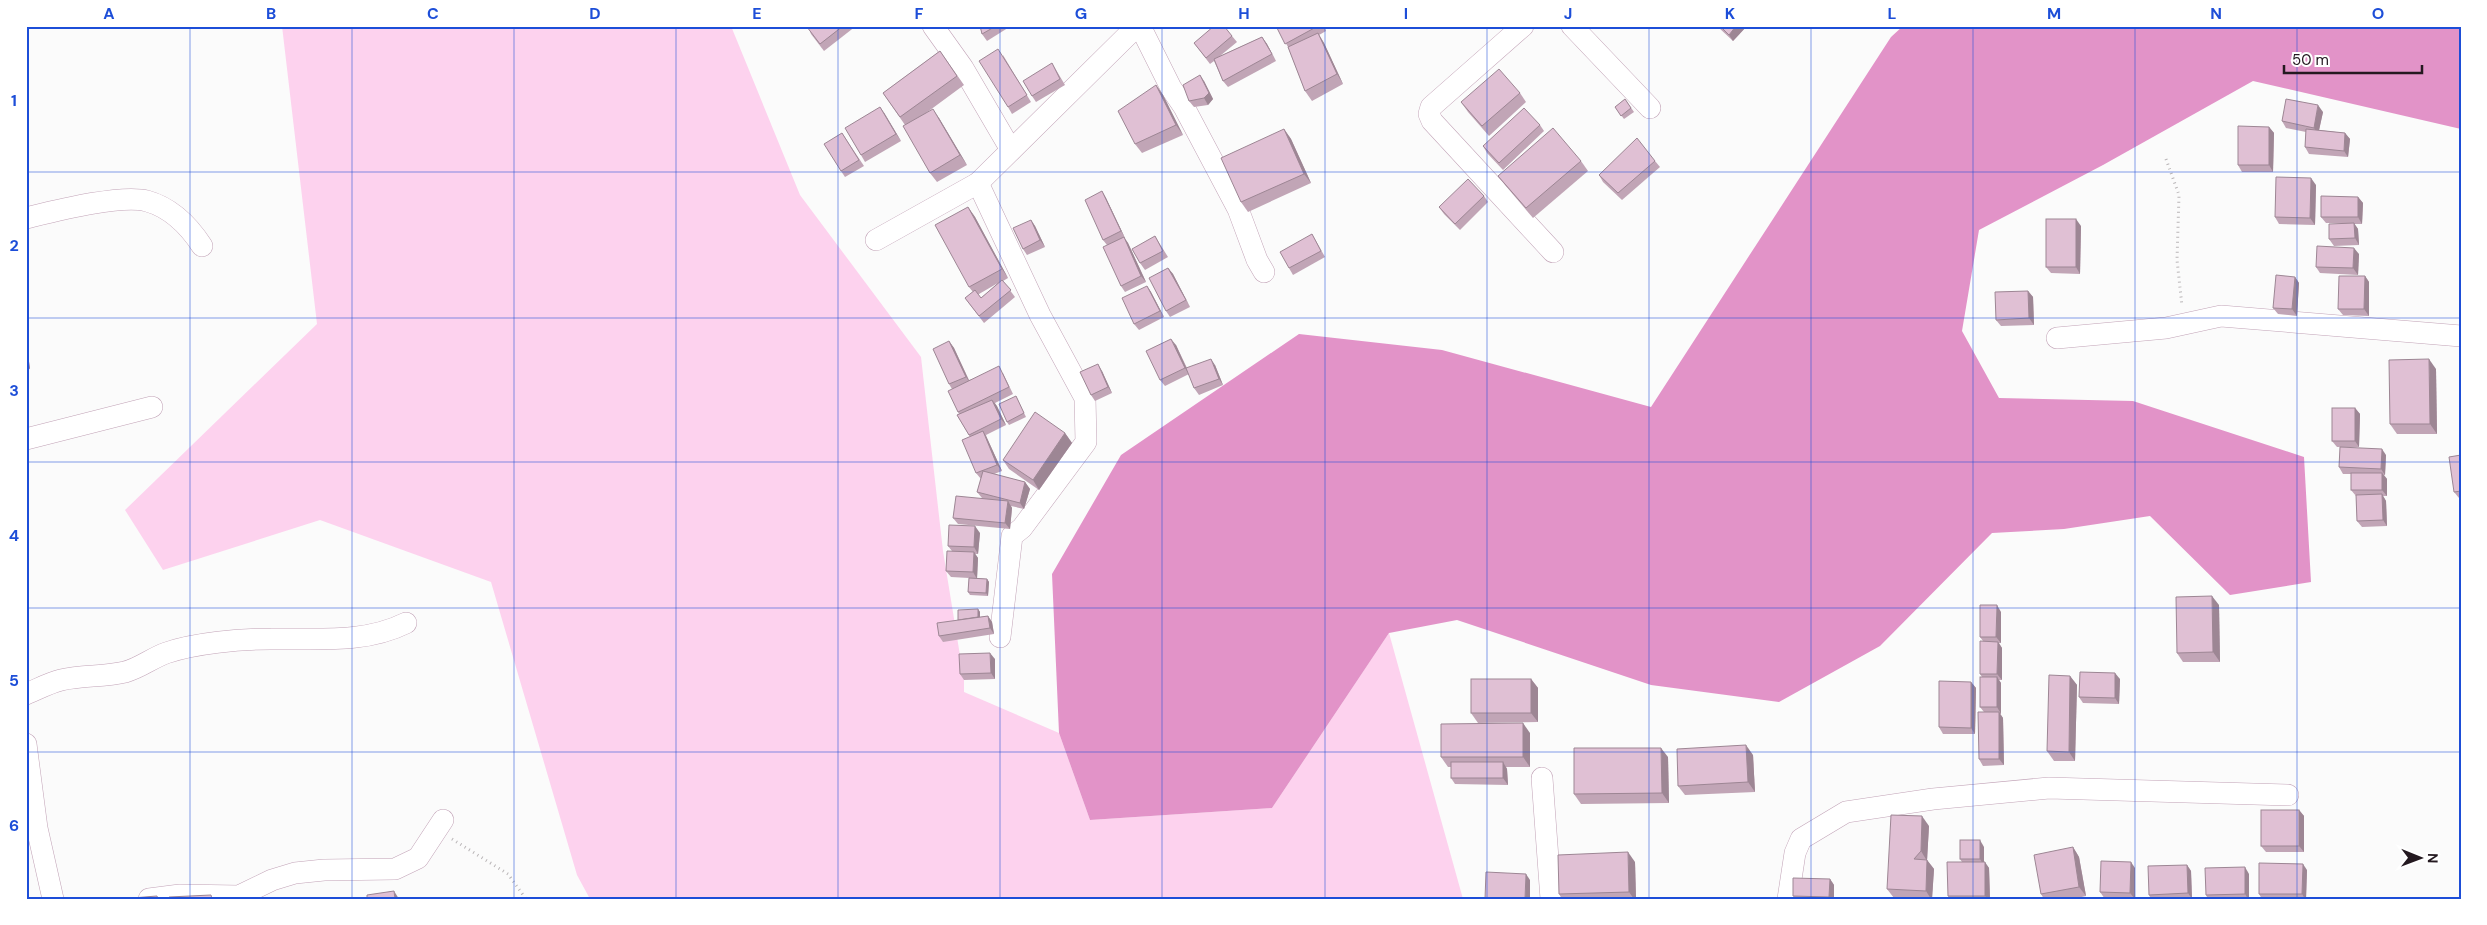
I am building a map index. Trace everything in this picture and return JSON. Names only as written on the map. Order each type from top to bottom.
[{"type":"street","points":[[933,26],[963,68],[1011,150]]},
{"type":"street","points":[[876,240],[978,183],[1139,26],[1163,68],[1171,88],[1184,106],[1238,209],[1257,260],[1264,272]]},
{"type":"street","points":[[1522,26],[1431,107],[1429,114],[1432,121],[1553,252]]},
{"type":"street","points":[[1572,26],[1650,108]]},
{"type":"street","points":[[978,183],[1040,315],[1085,398],[1086,442],[1022,528],[1012,536],[1000,637]]},
{"type":"street","points":[[26,218],[75,207],[128,200],[146,201],[175,214],[192,231],[202,246]]},
{"type":"street","points":[[2056,338],[2166,328],[2221,316],[2461,336]]},
{"type":"street","points":[[26,439],[152,406]]},
{"type":"street","points":[[26,694],[63,679],[126,672],[142,666],[164,653],[182,648],[271,639],[292,640],[361,636],[394,629],[406,623]]},
{"type":"street","points":[[26,744],[37,828],[53,899]]},
{"type":"street","points":[[1542,778],[1551,899]]},
{"type":"street","points":[[1788,899],[1795,854],[1801,839],[1846,812],[1933,799],[2049,788],[2288,795]]},
{"type":"street","points":[[149,899],[180,895],[239,896],[272,880],[304,872],[395,869],[418,858],[443,820]]},
{"type":"path","points":[[2166,159],[2179,195],[2177,260],[2184,324]]},
{"type":"path","points":[[443,820],[453,841],[508,874],[526,899]]},
{"type":"shaded area","points":[[282,26],[731,26],[800,195],[921,357],[943,551],[964,680],[964,692],[1059,733],[1090,820],[1272,808],[1389,633],[1463,899],[590,899],[577,875],[491,582],[320,520],[163,570],[125,510],[317,324]]},
{"type":"shaded area","points":[[1903,26],[2461,26],[2461,129],[2253,81],[2103,165],[1979,230],[1962,331],[1999,398],[2133,401],[2304,457],[2311,582],[2230,595],[2150,516],[2064,529],[1992,533],[1880,646],[1779,702],[1651,685],[1457,620],[1389,633],[1272,808],[1090,820],[1059,733],[1052,574],[1121,455],[1299,334],[1442,350],[1651,407],[1891,37]]},
{"type":"building","points":[[808,26],[843,26],[820,44]]},
{"type":"building","points":[[980,26],[996,26],[982,34]]},
{"type":"building","points":[[1214,26],[1224,26],[1232,36],[1206,58],[1194,43]]},
{"type":"building","points":[[1276,26],[1318,26],[1285,44]]},
{"type":"building","points":[[1720,26],[1736,26],[1729,35]]},
{"type":"building","points":[[1318,33],[1337,74],[1305,91],[1288,47]]},
{"type":"building","points":[[1262,37],[1272,54],[1223,81],[1214,59]]},
{"type":"building","points":[[998,49],[1027,95],[1008,107],[979,61]]},
{"type":"building","points":[[940,51],[957,76],[900,117],[883,93]]},
{"type":"building","points":[[1052,63],[1060,79],[1032,96],[1023,81]]},
{"type":"building","points":[[1499,69],[1520,93],[1482,126],[1461,102]]},
{"type":"building","points":[[1200,75],[1209,93],[1204,98],[1189,101],[1183,85]]},
{"type":"building","points":[[1156,85],[1176,125],[1135,144],[1118,111]]},
{"type":"building","points":[[1625,99],[1631,108],[1621,116],[1615,107]]},
{"type":"building","points":[[2286,99],[2318,105],[2314,128],[2282,121]]},
{"type":"building","points":[[880,107],[896,134],[861,155],[845,128]]},
{"type":"building","points":[[1524,108],[1540,125],[1499,163],[1483,146]]},
{"type":"building","points":[[933,109],[960,155],[930,173],[903,126]]},
{"type":"building","points":[[2238,126],[2269,127],[2269,165],[2238,165]]},
{"type":"building","points":[[1553,128],[1581,161],[1526,208],[1498,176]]},
{"type":"building","points":[[1284,129],[1304,174],[1241,202],[1221,158]]},
{"type":"building","points":[[2306,129],[2345,133],[2344,151],[2305,147]]},
{"type":"building","points":[[842,133],[859,160],[841,171],[824,144]]},
{"type":"building","points":[[1637,138],[1655,161],[1618,193],[1599,175]]},
{"type":"building","points":[[2276,177],[2311,178],[2310,218],[2275,217]]},
{"type":"building","points":[[1468,179],[1484,196],[1455,224],[1439,207]]},
{"type":"building","points":[[1102,191],[1121,231],[1103,240],[1085,200]]},
{"type":"building","points":[[2321,196],[2358,197],[2358,217],[2321,217]]},
{"type":"building","points":[[968,207],[1002,269],[969,287],[935,225]]},
{"type":"building","points":[[2046,219],[2076,219],[2076,267],[2046,267]]},
{"type":"building","points":[[1031,220],[1040,240],[1023,249],[1013,228]]},
{"type":"building","points":[[2354,223],[2355,238],[2329,239],[2329,224]]},
{"type":"building","points":[[1312,234],[1321,251],[1289,268],[1280,252]]},
{"type":"building","points":[[1155,236],[1163,251],[1140,263],[1132,249]]},
{"type":"building","points":[[1124,237],[1141,276],[1121,286],[1103,247]]},
{"type":"building","points":[[2317,246],[2354,248],[2353,268],[2316,267]]},
{"type":"building","points":[[1168,268],[1186,300],[1166,311],[1149,278]]},
{"type":"building","points":[[2276,275],[2295,277],[2292,309],[2273,308]]},
{"type":"building","points":[[2339,276],[2365,276],[2364,309],[2338,309]]},
{"type":"building","points":[[1002,280],[1011,290],[979,316],[965,298],[975,290],[981,298]]},
{"type":"building","points":[[1147,286],[1160,311],[1134,324],[1122,298]]},
{"type":"building","points":[[2028,291],[2029,318],[1996,320],[1995,292]]},
{"type":"building","points":[[1171,339],[1185,368],[1160,380],[1146,351]]},
{"type":"building","points":[[949,341],[966,377],[949,384],[933,349]]},
{"type":"building","points":[[1211,359],[1219,379],[1194,388],[1186,368]]},
{"type":"building","points":[[2429,359],[2430,424],[2390,424],[2389,360]]},
{"type":"building","points":[[1098,364],[1108,387],[1091,395],[1080,372]]},
{"type":"building","points":[[999,366],[1009,387],[958,412],[948,391]]},
{"type":"building","points":[[1016,396],[1024,413],[1007,422],[999,404]]},
{"type":"building","points":[[992,400],[1001,419],[969,435],[957,415]]},
{"type":"building","points":[[2332,408],[2355,408],[2355,441],[2332,441]]},
{"type":"building","points":[[1035,412],[1065,433],[1033,480],[1003,460]]},
{"type":"building","points":[[983,431],[997,465],[976,473],[962,440]]},
{"type":"building","points":[[2340,447],[2382,449],[2381,469],[2339,467]]},
{"type":"building","points":[[2461,455],[2461,491],[2454,492],[2449,457]]},
{"type":"building","points":[[983,471],[1025,482],[1020,503],[977,492]]},
{"type":"building","points":[[2351,473],[2382,473],[2382,490],[2351,490]]},
{"type":"building","points":[[2382,494],[2383,520],[2357,521],[2356,495]]},
{"type":"building","points":[[956,496],[1008,501],[1005,523],[953,518]]},
{"type":"building","points":[[949,525],[975,526],[974,547],[948,546]]},
{"type":"building","points":[[947,551],[974,552],[973,572],[946,571]]},
{"type":"building","points":[[969,578],[987,579],[986,593],[968,592]]},
{"type":"building","points":[[2212,596],[2213,652],[2177,653],[2176,597]]},
{"type":"building","points":[[1980,605],[1997,605],[1996,637],[1980,637]]},
{"type":"building","points":[[978,609],[978,617],[958,620],[958,610]]},
{"type":"building","points":[[988,616],[990,628],[939,636],[937,623]]},
{"type":"building","points":[[1980,641],[1998,642],[1997,674],[1980,674]]},
{"type":"building","points":[[990,653],[991,673],[960,674],[959,654]]},
{"type":"building","points":[[2080,672],[2115,673],[2115,698],[2079,697]]},
{"type":"building","points":[[2049,675],[2070,676],[2069,752],[2047,751]]},
{"type":"building","points":[[1980,677],[1997,677],[1997,707],[1980,707]]},
{"type":"building","points":[[1471,679],[1531,679],[1531,713],[1471,713]]},
{"type":"building","points":[[1939,681],[1971,682],[1971,728],[1939,727]]},
{"type":"building","points":[[1978,712],[1999,712],[1999,759],[1979,759]]},
{"type":"building","points":[[1523,723],[1523,757],[1441,757],[1441,724]]},
{"type":"building","points":[[1746,745],[1748,782],[1678,786],[1677,749]]},
{"type":"building","points":[[1574,748],[1661,748],[1662,793],[1574,794]]},
{"type":"building","points":[[1451,762],[1503,762],[1503,778],[1451,778]]},
{"type":"building","points":[[2261,810],[2299,810],[2299,846],[2261,846]]},
{"type":"building","points":[[1891,815],[1922,816],[1921,851],[1914,859],[1927,860],[1926,891],[1887,889]]},
{"type":"building","points":[[1960,840],[1980,840],[1980,859],[1960,859]]},
{"type":"building","points":[[2073,847],[2079,887],[2041,894],[2034,855]]},
{"type":"building","points":[[1628,852],[1629,892],[1559,894],[1558,855]]},
{"type":"building","points":[[2101,861],[2131,862],[2130,893],[2100,892]]},
{"type":"building","points":[[1947,862],[1985,862],[1985,896],[1948,896]]},
{"type":"building","points":[[2259,863],[2303,864],[2302,894],[2259,894]]},
{"type":"building","points":[[2187,865],[2188,893],[2149,895],[2148,866]]},
{"type":"building","points":[[2245,867],[2245,894],[2206,895],[2205,868]]},
{"type":"building","points":[[1486,872],[1526,874],[1525,899],[1485,899]]},
{"type":"building","points":[[1793,878],[1830,879],[1829,897],[1793,896]]},
{"type":"building","points":[[394,891],[395,899],[367,899],[367,895]]},
{"type":"building","points":[[211,895],[212,899],[169,899],[169,897]]},
{"type":"building","points":[[157,896],[158,899],[132,898]]}]
